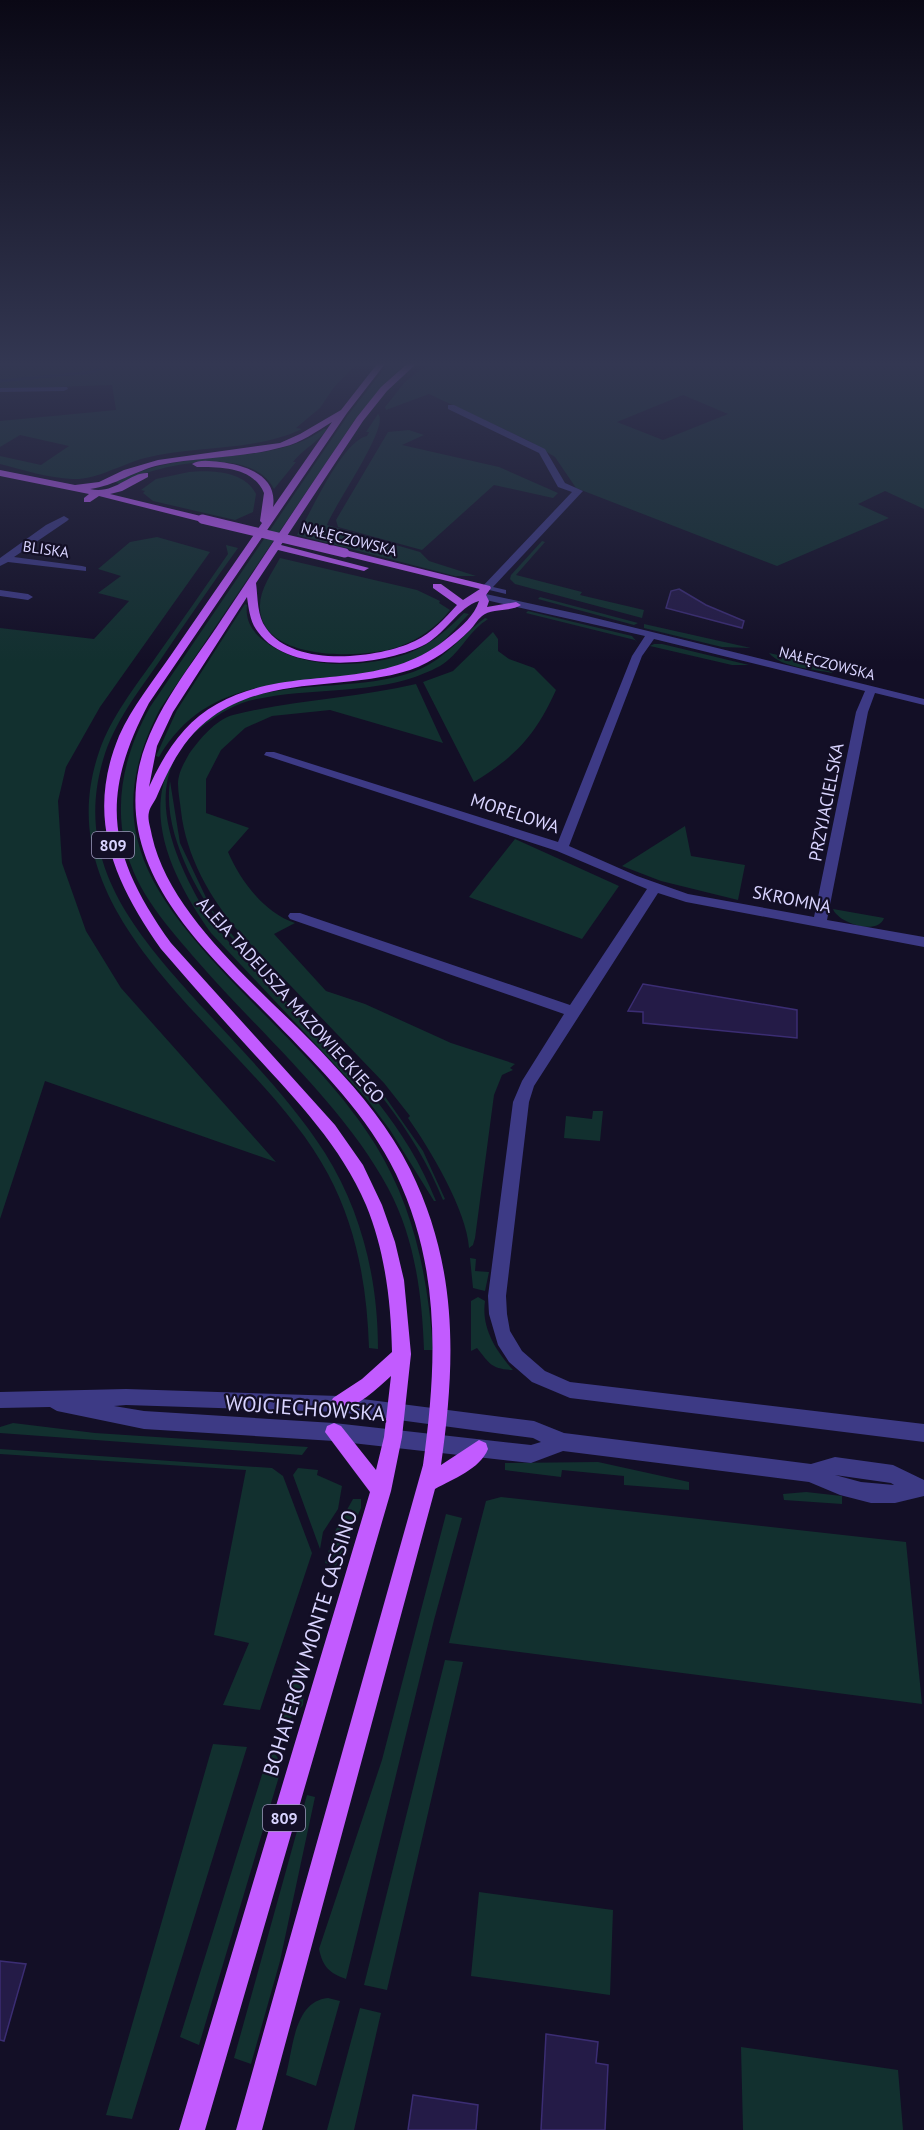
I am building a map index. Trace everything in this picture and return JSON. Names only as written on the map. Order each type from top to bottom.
[{"type":"main road","points":[[73,488],[101,484],[127,472],[157,463]]},
{"type":"main road","name":"809","points":[[308,463],[158,679],[123,739],[109,797],[113,847],[126,885],[155,932],[313,1109],[357,1170],[377,1212],[390,1254],[398,1293],[402,1354],[397,1410]]},
{"type":"main road","name":"ALEJA TADEUSZA MAZOWIECKIEGO","points":[[330,463],[157,731],[145,768],[142,814],[151,856],[174,901],[206,940],[350,1094],[377,1129],[402,1170],[425,1227],[439,1286],[445,1357],[440,1417]]},
{"type":"main road","points":[[87,500],[96,494],[119,489],[139,477],[170,467],[199,464],[233,468],[256,476],[267,487],[269,501],[265,527]]},
{"type":"main road","name":"NAŁĘCZOWSKA","points":[[0,473],[73,488],[199,523]]},
{"type":"main road","name":"NAŁĘCZOWSKA","points":[[0,479],[199,523],[483,592]]},
{"type":"main road","points":[[96,494],[101,484]]},
{"type":"main road","points":[[119,489],[135,504]]},
{"type":"main road","name":"NAŁĘCZOWSKA","points":[[342,557],[437,586],[483,592]]},
{"type":"main road","points":[[142,814],[171,752],[188,731],[219,706],[268,689],[373,677],[416,665],[448,646],[482,611],[484,601],[483,592],[463,605],[434,635],[409,648],[360,658],[325,658],[288,649],[266,635],[255,618],[251,583]]},
{"type":"main road","points":[[437,586],[463,605]]},
{"type":"main road","points":[[482,611],[516,605]]},
{"type":"main road","points":[[339,1404],[368,1385],[402,1354]]},
{"type":"main road","name":"BOHATERÓW MONTE CASSINO","points":[[192,2130],[381,1491],[397,1410]]},
{"type":"main road","name":"809","points":[[249,2130],[428,1483],[440,1417]]},
{"type":"main road","points":[[334,1432],[381,1491]]},
{"type":"main road","points":[[428,1483],[462,1464],[479,1449]]},
{"type":"street","points":[[483,592],[578,491],[561,485],[549,463]]},
{"type":"street","name":"BLISKA","points":[[3,561],[49,527],[64,519]]},
{"type":"street","name":"BLISKA","points":[[3,561],[82,569]]},
{"type":"street","name":"NAŁĘCZOWSKA","points":[[483,592],[516,605],[583,618]]},
{"type":"street","name":"NAŁĘCZOWSKA","points":[[483,592],[924,702]]},
{"type":"street","points":[[0,593],[28,597]]},
{"type":"street","name":"MORELOWA","points":[[270,754],[562,848],[637,656],[651,635]]},
{"type":"street","name":"PRZYJACIELSKA","points":[[820,923],[862,712],[871,689]]},
{"type":"street","name":"SKROMNA","points":[[562,848],[654,888],[686,898],[924,942]]},
{"type":"street","points":[[654,888],[527,1085],[521,1102],[496,1310],[503,1336],[517,1359],[534,1376],[570,1390],[924,1433]]},
{"type":"street","points":[[295,916],[573,1012]]},
{"type":"street","name":"WOJCIECHOWSKA","points":[[0,1400],[126,1396],[339,1404],[534,1430],[563,1442],[811,1473],[835,1486],[893,1494],[920,1488]]},
{"type":"street","name":"WOJCIECHOWSKA","points":[[42,1400],[144,1420],[334,1432],[531,1454],[563,1442]]},
{"type":"green space","points":[[0,463],[129,463],[99,475],[72,479],[45,475]]},
{"type":"green space","points":[[190,463],[155,470],[119,484],[116,482],[141,471],[168,464]]},
{"type":"green space","points":[[231,463],[295,463],[274,489],[262,475],[245,466]]},
{"type":"green space","points":[[315,463],[325,463],[160,709],[143,749],[134,786],[134,820],[141,852],[155,883],[174,913],[225,974],[323,1076],[375,1144],[400,1192],[417,1243],[423,1269],[433,1350],[424,1350],[419,1288],[405,1227],[388,1188],[370,1158],[325,1099],[176,937],[155,909],[137,879],[125,846],[121,810],[122,792],[124,774],[134,740],[150,707]]},
{"type":"green space","points":[[338,463],[361,463],[327,525],[420,552],[429,561],[476,576],[455,576],[297,535]]},
{"type":"green space","points":[[369,463],[483,463],[499,467],[558,493],[553,498],[494,485],[422,550],[338,527],[336,520]]},
{"type":"green space","points":[[559,463],[924,463],[924,509],[885,491],[858,504],[889,518],[777,566],[576,488]]},
{"type":"green space","points":[[189,472],[217,472],[236,476],[244,481],[256,494],[253,512],[235,520],[153,501],[143,493],[145,491],[141,490],[156,479]]},
{"type":"green space","points":[[157,537],[210,552],[100,707],[66,767],[58,801],[62,863],[86,931],[121,988],[276,1162],[45,1081],[0,1219],[0,628],[94,639],[129,601],[98,593],[121,576],[98,569],[130,542]]},
{"type":"green space","points":[[542,541],[545,542],[516,575],[582,592],[580,595],[644,610],[642,618],[515,584],[510,579],[511,575]]},
{"type":"green space","points":[[226,545],[238,548],[136,695],[120,720],[108,746],[96,798],[97,834],[105,867],[118,898],[136,927],[181,983],[284,1097],[325,1153],[338,1176],[358,1223],[371,1272],[378,1349],[369,1348],[366,1303],[359,1258],[346,1215],[328,1174],[295,1124],[164,978],[126,927],[99,873],[89,815],[99,752],[104,739],[124,703],[228,554]]},
{"type":"green space","points":[[280,558],[417,590],[440,601],[439,603],[450,610],[420,637],[382,651],[339,654],[295,647],[277,639],[265,626],[260,608],[264,588]]},
{"type":"green space","points":[[540,597],[638,623],[634,625],[538,599]]},
{"type":"green space","points":[[245,604],[250,625],[263,640],[278,650],[296,657],[334,664],[373,662],[409,653],[432,641],[464,613],[469,614],[430,653],[414,661],[380,671],[274,685],[241,692],[210,705],[183,726],[159,757],[156,756],[177,710]]},
{"type":"green space","points":[[528,611],[632,636],[638,643],[635,640],[526,613]]},
{"type":"green space","points":[[485,618],[488,619],[476,628],[447,661],[423,674],[376,686],[296,693],[250,700],[216,716],[186,743],[197,729],[218,712],[251,697],[291,689],[393,678],[413,672],[434,662],[476,625]]},
{"type":"green space","points":[[644,624],[751,648],[722,647],[644,628]]},
{"type":"green space","points":[[493,632],[498,639],[498,651],[509,659],[534,668],[556,690],[540,720],[523,744],[502,763],[474,782],[423,682],[453,671]]},
{"type":"green space","points":[[654,644],[749,665],[732,665],[650,646]]},
{"type":"green space","points":[[769,653],[835,668],[832,673],[798,667],[782,662]]},
{"type":"green space","points":[[416,684],[443,743],[330,710],[272,716],[245,728],[221,750],[206,779],[206,813],[249,828],[228,852],[233,863],[247,885],[264,904],[295,923],[274,934],[326,991],[365,1004],[451,1043],[515,1064],[510,1068],[513,1070],[502,1075],[494,1095],[475,1238],[473,1245],[469,1248],[467,1233],[455,1199],[427,1146],[408,1118],[410,1116],[384,1083],[239,932],[209,891],[188,844],[178,790],[179,776],[189,754],[208,731],[226,718],[278,706],[371,693]]},
{"type":"green space","points":[[181,749],[171,768],[166,792],[167,818],[173,843],[195,893],[208,916],[229,942],[339,1057],[384,1110],[404,1139],[436,1201],[390,1130],[366,1098],[211,933],[182,886],[163,835],[160,810],[163,784],[173,760]]},
{"type":"green space","points":[[170,781],[180,843],[212,910],[239,943],[281,987],[229,935],[217,919],[195,883],[185,863],[171,822]]},
{"type":"green space","points":[[685,826],[691,856],[745,865],[738,900],[661,881],[622,866]]},
{"type":"green space","points":[[515,839],[619,886],[582,939],[469,897]]},
{"type":"green space","points":[[833,909],[884,918],[874,926],[858,926],[842,919]]},
{"type":"green space","points":[[281,987],[320,1026],[360,1071]]},
{"type":"green space","points":[[360,1071],[386,1098],[423,1151],[445,1199],[443,1200],[425,1161],[402,1125]]},
{"type":"green space","points":[[593,1111],[603,1111],[600,1141],[564,1138],[566,1116],[592,1119]]},
{"type":"green space","points":[[470,1258],[476,1259],[475,1271],[489,1272],[485,1291],[473,1288]]},
{"type":"green space","points":[[478,1297],[485,1301],[485,1320],[491,1338],[513,1370],[492,1365],[477,1348],[471,1351],[471,1301]]},
{"type":"green space","points":[[13,1423],[95,1433],[308,1447],[302,1455],[0,1433],[0,1427]]},
{"type":"green space","points":[[0,1449],[272,1468],[283,1476],[312,1553],[260,1710],[223,1705],[249,1643],[214,1635],[246,1470],[0,1454]]},
{"type":"green space","points":[[598,1462],[689,1482],[689,1490],[624,1485],[624,1476],[562,1470],[561,1477],[505,1470],[505,1463]]},
{"type":"green space","points":[[298,1468],[318,1470],[317,1475],[342,1486],[338,1509],[323,1532],[320,1549],[293,1475]]},
{"type":"green space","points":[[806,1492],[842,1496],[842,1504],[784,1500],[783,1494]]},
{"type":"green space","points":[[501,1497],[906,1542],[922,1704],[449,1643],[486,1501]]},
{"type":"green space","points":[[353,1499],[361,1499],[361,1508],[336,1566],[325,1563],[334,1533]]},
{"type":"green space","points":[[446,1514],[462,1518],[434,1620],[346,1979],[328,1968],[319,1949],[382,1760]]},
{"type":"green space","points":[[445,1660],[463,1662],[387,1990],[364,1985]]},
{"type":"green space","points":[[297,1661],[306,1663],[303,1705],[288,1721],[278,1721]]},
{"type":"green space","points":[[213,1744],[247,1747],[132,2119],[106,2115]]},
{"type":"green space","points":[[270,1749],[278,1760],[280,1773],[199,2045],[180,2037]]},
{"type":"green space","points":[[307,1795],[315,1797],[280,1961],[251,2064],[234,2058]]},
{"type":"green space","points":[[479,1892],[613,1910],[610,1995],[471,1976]]},
{"type":"green space","points":[[328,1998],[340,2001],[316,2086],[286,2075],[293,2040],[302,2017],[317,2001]]},
{"type":"green space","points":[[360,2008],[381,2013],[354,2130],[327,2130]]},
{"type":"green space","points":[[741,2047],[898,2070],[903,2130],[743,2130]]},
{"type":"building","points":[[679,589],[706,605],[744,621],[742,628],[666,608],[671,591]]},
{"type":"building","points":[[643,984],[797,1010],[797,1038],[643,1023],[643,1012],[628,1011]]},
{"type":"building","points":[[0,1961],[26,1964],[4,2041],[0,2040]]},
{"type":"building","points":[[546,2034],[598,2042],[596,2063],[608,2065],[605,2130],[541,2130]]},
{"type":"building","points":[[413,2095],[478,2105],[476,2130],[408,2130]]}]
